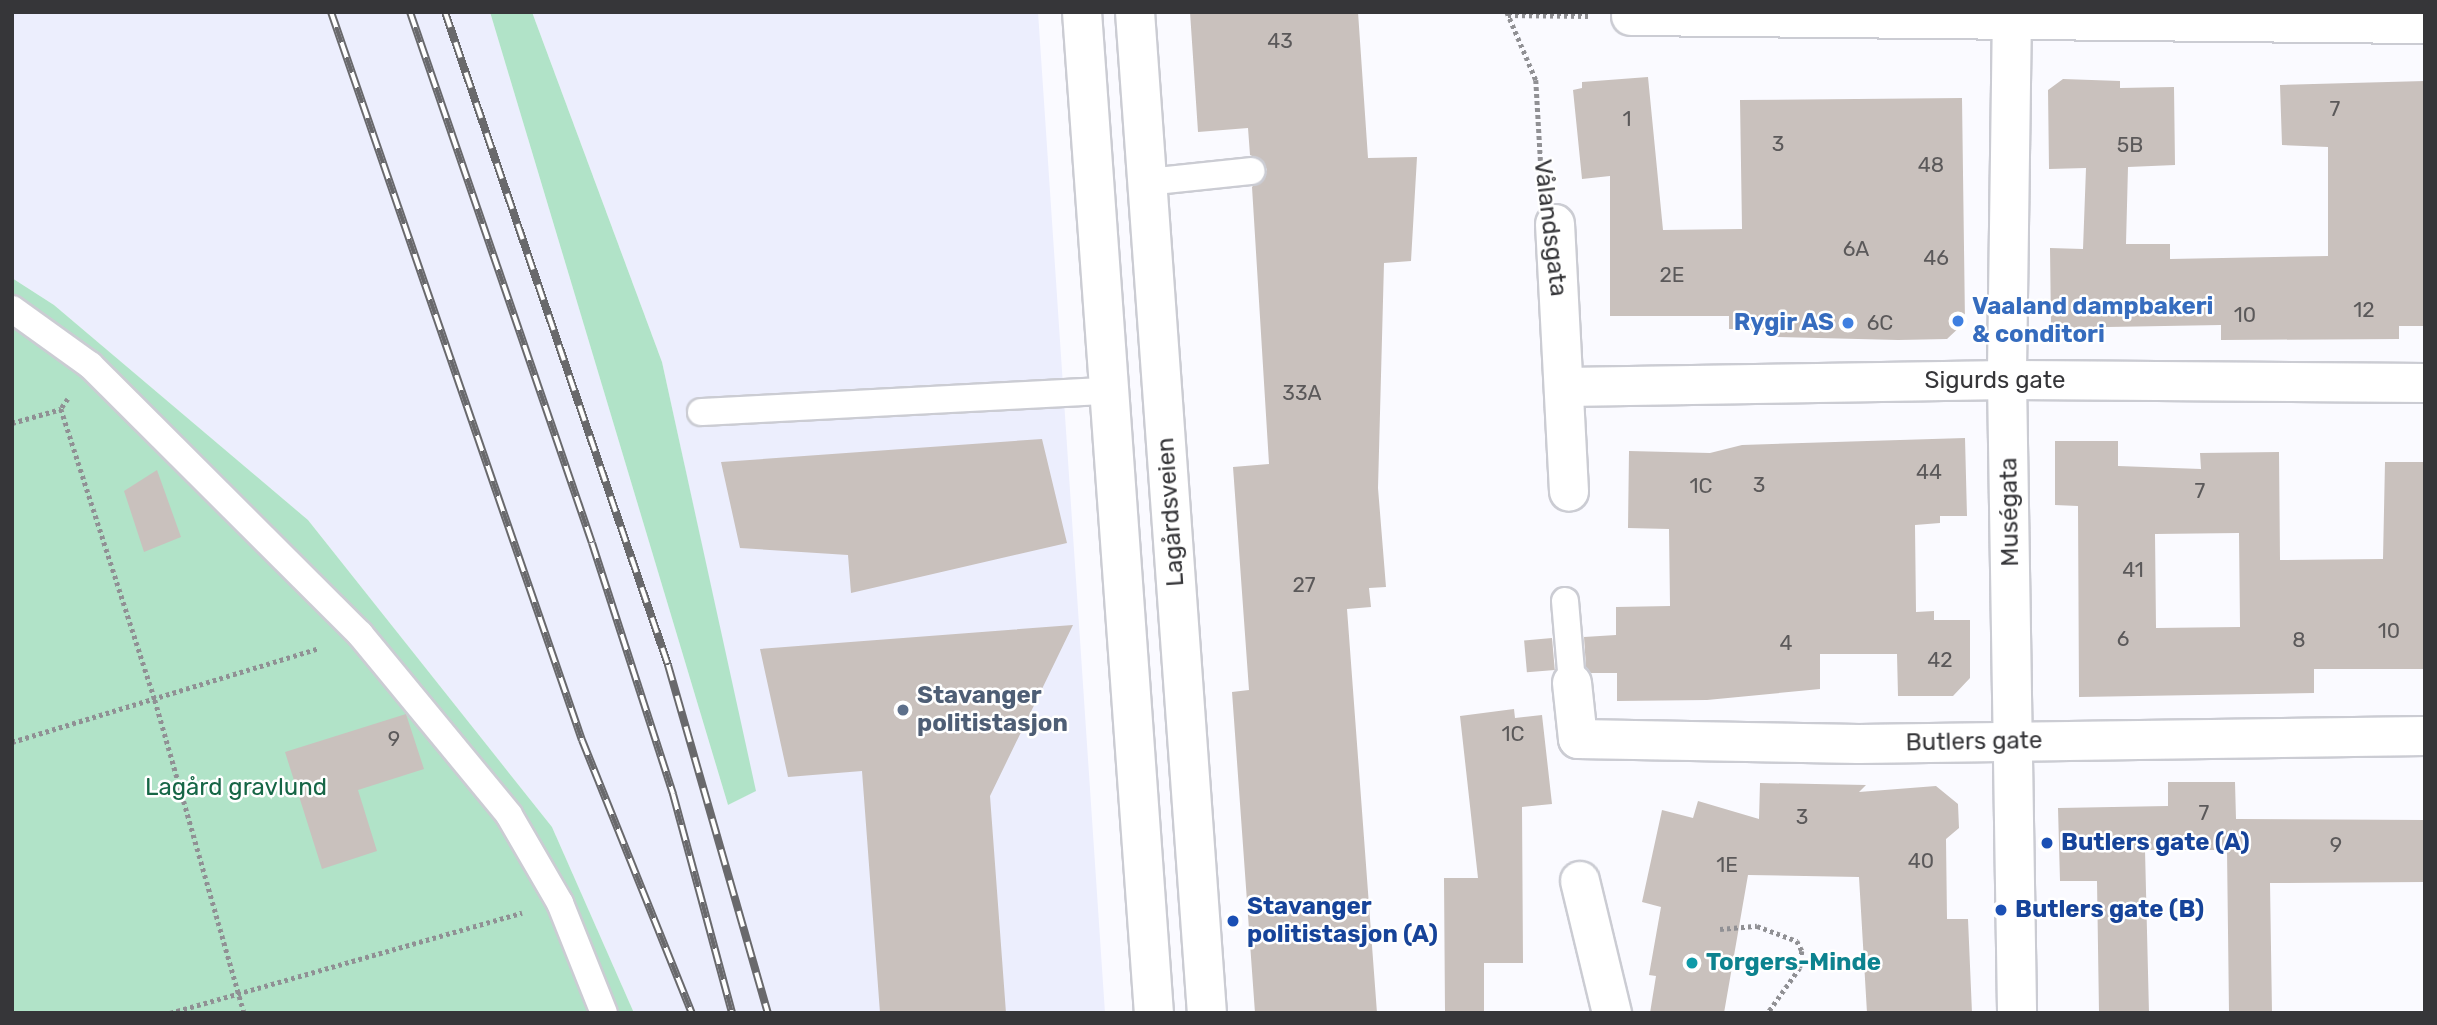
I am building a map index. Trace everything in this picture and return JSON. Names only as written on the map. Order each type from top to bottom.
[{"type":"street","points":[[1082,12],[1154,1013]]},
{"type":"street","name":"Lagårdsveien","points":[[1135,12],[1207,1013]]},
{"type":"street","points":[[1631,16],[2012,14],[2425,24]]},
{"type":"street","name":"Muségata","points":[[2012,14],[2007,380],[2017,1013]]},
{"type":"street","name":"Vålandsgata","points":[[1555,224],[1566,387],[1569,492]]},
{"type":"street","name":"Sigurds gate","points":[[1566,387],[2007,380],[2425,383]]},
{"type":"street","name":"Butlers gate","points":[[1572,683],[1578,739],[2014,741],[2425,736]]},
{"type":"street","points":[[1580,881],[1612,1013]]},
{"type":"lane","points":[[1147,182],[1251,171]]},
{"type":"lane","points":[[12,309],[90,365],[360,634],[509,815],[560,903],[604,1013]]},
{"type":"lane","points":[[701,412],[1108,391]]},
{"type":"lane","points":[[1565,601],[1572,683]]},
{"type":"path","points":[[1508,14],[1631,16]]},
{"type":"path","name":"Vålandsgata","points":[[1508,14],[1536,80],[1542,184],[1555,224]]},
{"type":"path","points":[[12,424],[61,409],[90,365]]},
{"type":"path","points":[[61,409],[155,700],[244,1013]]},
{"type":"path","points":[[12,742],[155,700],[360,634]]},
{"type":"path","points":[[170,1013],[560,903]]},
{"type":"path","points":[[1720,929],[1757,926],[1797,941],[1802,951],[1800,968],[1790,989],[1768,1013]]},
{"type":"shaded area","points":[[12,12],[490,12],[728,805],[755,791],[662,362],[532,12],[1038,12],[1105,1013],[634,1013],[552,827],[308,520],[54,305],[12,278]]},
{"type":"green space","points":[[490,12],[532,12],[662,362],[756,791],[728,805]]},
{"type":"green space","name":"Lagård gravlund","points":[[12,278],[54,305],[308,520],[552,827],[634,1013],[12,1013]]},
{"type":"building","points":[[1190,12],[1358,12],[1368,158],[1417,157],[1411,261],[1384,263],[1378,488],[1386,587],[1369,588],[1371,607],[1347,609],[1377,1013],[1255,1013],[1232,692],[1249,690],[1233,467],[1269,464],[1252,187],[1267,170],[1263,161],[1250,155],[1248,128],[1198,132]]},
{"type":"building","points":[[1648,77],[1663,230],[1742,229],[1740,100],[1962,98],[1965,322],[1947,339],[1898,340],[1777,337],[1773,330],[1729,329],[1729,316],[1610,316],[1610,176],[1582,179],[1573,90],[1582,88],[1582,82]]},
{"type":"building","points":[[2063,79],[2120,81],[2120,88],[2174,87],[2175,165],[2128,167],[2126,244],[2170,244],[2170,259],[2328,256],[2328,147],[2282,145],[2280,85],[2425,81],[2425,326],[2399,326],[2399,339],[2221,340],[2221,325],[2051,328],[2050,248],[2083,249],[2086,168],[2049,169],[2048,90]]},
{"type":"building","points":[[1965,438],[1967,516],[1940,516],[1940,523],[1915,525],[1916,612],[1934,611],[1934,620],[1970,620],[1970,678],[1953,696],[1898,696],[1897,654],[1820,654],[1820,689],[1707,700],[1617,701],[1617,673],[1591,673],[1586,667],[1584,637],[1616,635],[1616,607],[1670,606],[1669,529],[1628,528],[1629,451],[1710,453],[1742,445]]},
{"type":"building","points":[[1042,439],[1067,543],[851,593],[848,555],[740,548],[721,462]]},
{"type":"building","points":[[2055,441],[2118,441],[2118,466],[2201,469],[2200,453],[2279,452],[2280,560],[2383,559],[2385,462],[2425,462],[2425,669],[2314,669],[2314,693],[2079,697],[2078,506],[2055,505]],"holes":[[[2239,533],[2240,627],[2156,628],[2155,534]]]},
{"type":"building","points":[[157,470],[181,537],[144,552],[124,491]]},
{"type":"building","name":"Stavanger politistasjon","points":[[1073,625],[990,796],[1006,1013],[880,1013],[862,771],[788,777],[760,649]]},
{"type":"building","points":[[1552,638],[1555,670],[1527,672],[1524,640]]},
{"type":"building","points":[[1514,709],[1515,718],[1542,715],[1552,804],[1522,807],[1523,963],[1484,963],[1484,1013],[1445,1013],[1444,878],[1478,878],[1460,716]]},
{"type":"building","points":[[406,714],[424,769],[358,790],[377,851],[322,869],[285,752]]},
{"type":"building","points":[[2168,782],[2235,782],[2236,819],[2425,820],[2425,882],[2270,883],[2272,1013],[2229,1013],[2227,850],[2145,850],[2149,1013],[2099,1013],[2097,881],[2060,881],[2058,808],[2168,806]]},
{"type":"building","points":[[1760,783],[1866,785],[1859,792],[1936,786],[1958,804],[1959,828],[1946,839],[1947,919],[1968,919],[1972,1013],[1867,1013],[1859,877],[1748,875],[1724,1013],[1650,1013],[1656,976],[1649,975],[1661,907],[1642,902],[1662,810],[1693,818],[1698,801],[1759,819]]},
{"type":"railway","points":[[331,12],[582,740],[692,1013]]},
{"type":"railway","points":[[410,12],[592,543],[673,794],[732,1013]]},
{"type":"railway","points":[[445,12],[668,665],[768,1013]]},
{"type":"place","name":"Vaaland dampbakeri & conditori","points":[[1958,321]]},
{"type":"place","name":"Rygir AS","points":[[1848,323]]},
{"type":"place","name":"Stavanger politistasjon","points":[[903,710]]},
{"type":"place","name":"Butlers gate (A)","points":[[2047,843]]},
{"type":"place","name":"Butlers gate (B)","points":[[2001,910]]},
{"type":"place","name":"Stavanger politistasjon (A)","points":[[1233,921]]},
{"type":"place","name":"Torgers-Minde","points":[[1692,963]]}]
